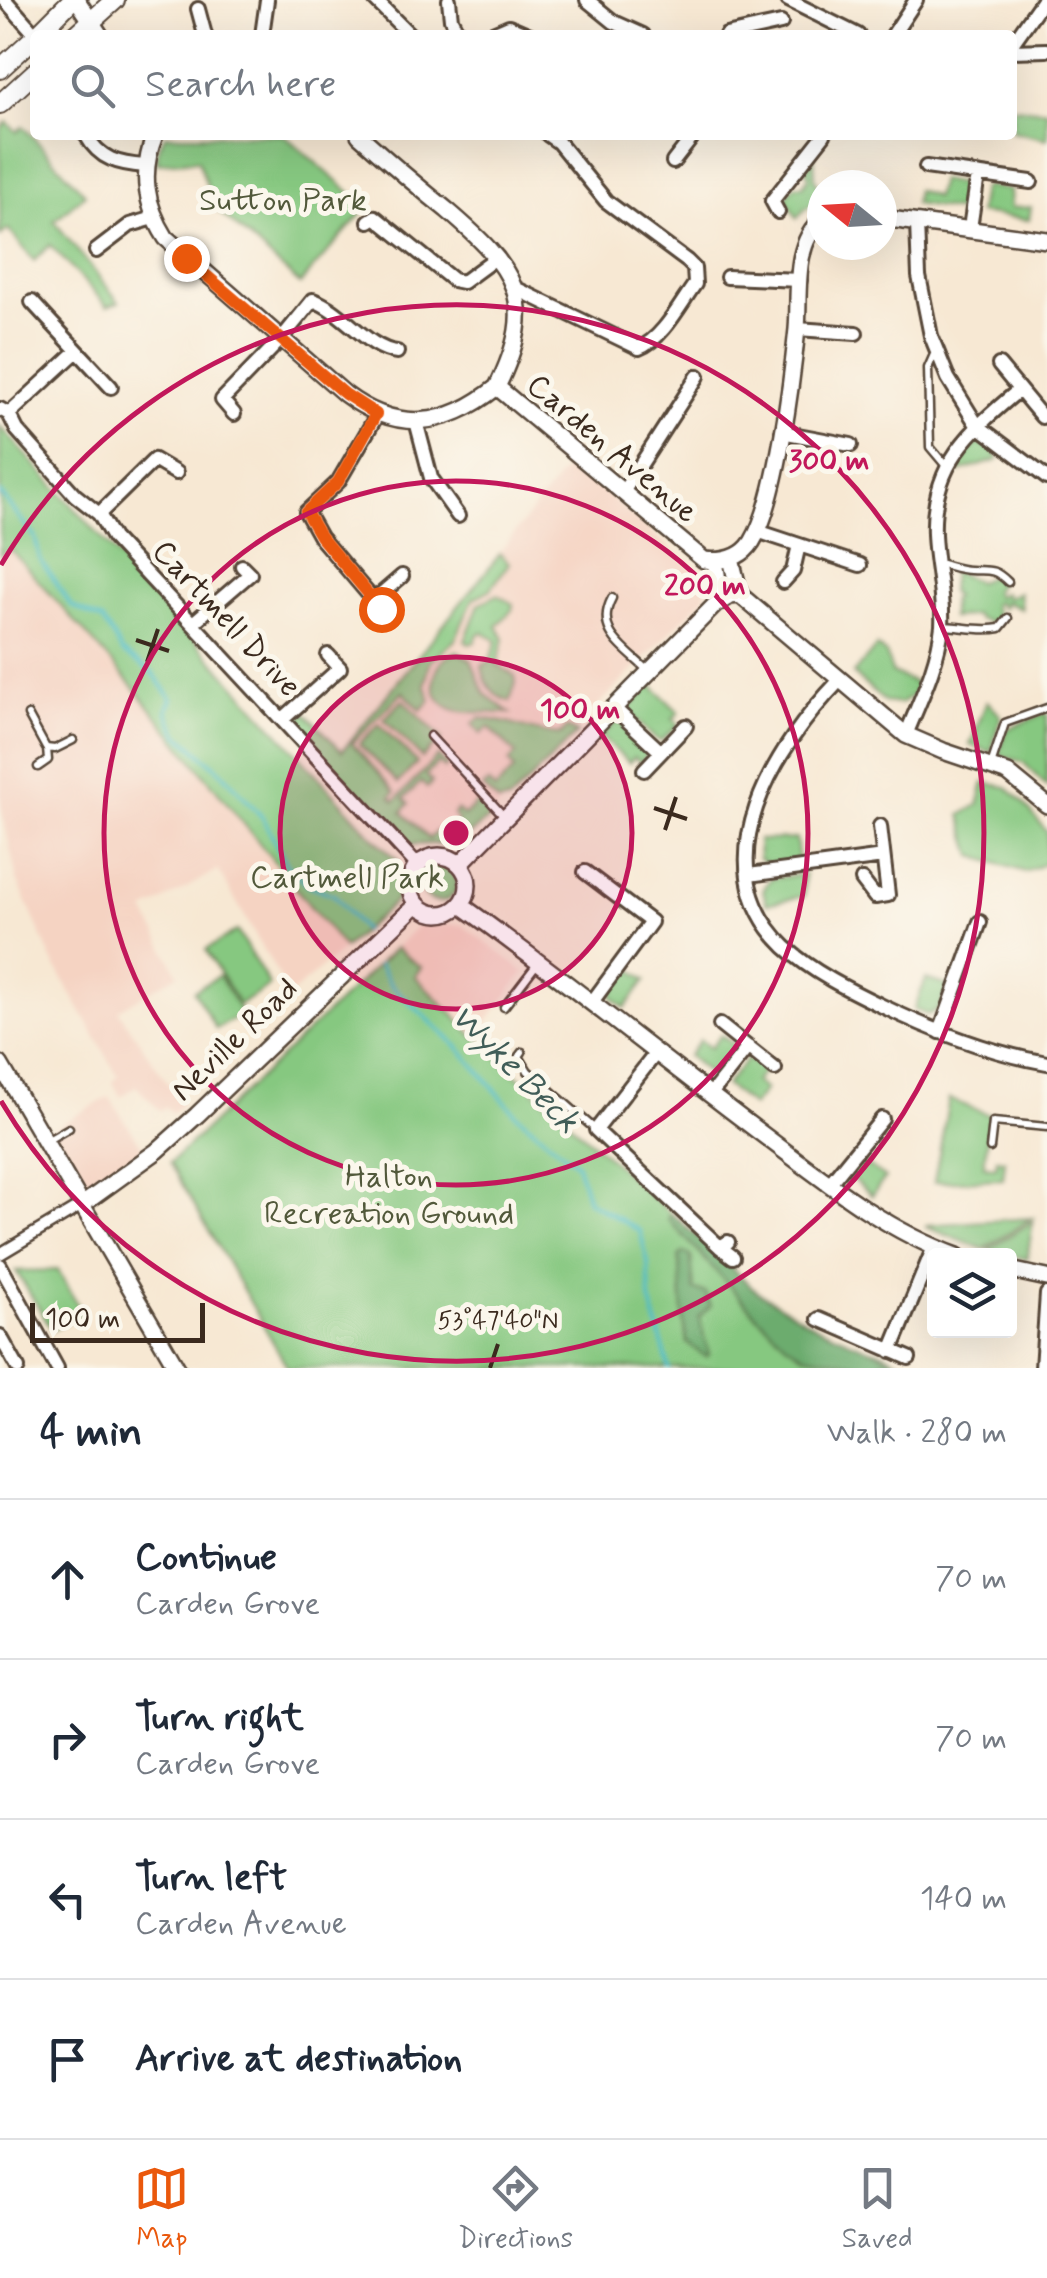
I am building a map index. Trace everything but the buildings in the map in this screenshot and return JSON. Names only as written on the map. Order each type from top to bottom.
[{"type":"main road","points":[[42,30],[75,0]]},
{"type":"main road","points":[[90,30],[115,0]]},
{"type":"main road","points":[[0,69],[30,42]]},
{"type":"main road","points":[[0,104],[30,77]]},
{"type":"street","points":[[5,0],[31,30]]},
{"type":"street","points":[[75,0],[89,30]]},
{"type":"street","points":[[263,30],[266,0]]},
{"type":"street","points":[[375,0],[405,30]]},
{"type":"street","points":[[449,0],[456,30]]},
{"type":"street","points":[[588,0],[614,22],[632,30]]},
{"type":"street","points":[[896,30],[916,0]]},
{"type":"street","points":[[1017,40],[1044,0]]},
{"type":"street","points":[[776,29],[794,2],[848,30]]},
{"type":"street","points":[[198,9],[204,30]]},
{"type":"street","points":[[1017,48],[1047,50]]},
{"type":"street","points":[[89,140],[106,159],[146,166]]},
{"type":"street","name":"Carden Avenue","points":[[154,140],[146,166],[147,194],[154,218],[166,238],[345,394],[376,414],[416,422],[458,412],[497,387],[696,556],[723,560]]},
{"type":"street","points":[[365,140],[485,243],[498,257],[515,288],[518,324],[514,346],[497,387]]},
{"type":"street","points":[[515,288],[639,348],[648,345],[696,284],[694,268],[606,201],[555,140]]},
{"type":"street","points":[[673,162],[690,140]]},
{"type":"street","points":[[778,212],[772,201],[820,140]]},
{"type":"street","points":[[926,167],[1031,182]]},
{"type":"street","points":[[970,228],[978,175]]},
{"type":"street","points":[[369,221],[375,216],[453,280],[463,282],[498,257]]},
{"type":"street","points":[[96,251],[111,231],[154,218]]},
{"type":"street","points":[[897,220],[1047,240]]},
{"type":"street","points":[[917,223],[919,276],[936,350],[948,378],[977,425],[1047,478]]},
{"type":"street","points":[[807,237],[782,432],[752,542],[723,560],[730,597],[906,735],[1017,779],[1047,805]]},
{"type":"street","points":[[727,278],[800,280]]},
{"type":"street","points":[[234,414],[222,400],[313,300],[326,305],[378,346],[397,352]]},
{"type":"street","points":[[32,302],[111,387]]},
{"type":"street","points":[[797,329],[856,333]]},
{"type":"street","points":[[4,412],[77,350]]},
{"type":"street","points":[[999,365],[1042,417]]},
{"type":"street","points":[[623,492],[698,376]]},
{"type":"street","points":[[906,735],[932,670],[942,626],[935,498],[946,466],[977,425],[1019,390]]},
{"type":"street","name":"Cartmell Drive","points":[[4,412],[75,495],[99,514],[113,538],[417,865]]},
{"type":"street","points":[[376,414],[338,482],[301,512],[378,604],[402,576]]},
{"type":"street","points":[[416,422],[431,478],[458,516]]},
{"type":"street","points":[[782,432],[851,445]]},
{"type":"street","points":[[99,514],[156,458],[176,473]]},
{"type":"street","points":[[756,531],[860,565]]},
{"type":"street","points":[[783,582],[793,570],[800,545]]},
{"type":"street","points":[[194,622],[249,574]]},
{"type":"street","points":[[460,864],[648,672],[730,597]]},
{"type":"street","points":[[283,719],[344,672],[328,655]]},
{"type":"street","points":[[840,680],[806,716],[768,774],[751,831],[748,874],[758,908],[784,946],[833,981],[940,1032],[997,1052],[1047,1062]]},
{"type":"street","points":[[614,708],[661,752]]},
{"type":"street","points":[[644,770],[686,726]]},
{"type":"street","points":[[862,880],[875,897],[888,896],[880,826]]},
{"type":"street","points":[[434,856],[460,864],[468,889],[460,905],[453,911],[434,914],[417,904],[410,885],[417,865],[434,856]]},
{"type":"street","points":[[748,874],[883,857]]},
{"type":"street","points":[[585,872],[652,922],[592,1002]]},
{"type":"street","name":"Neville Road","points":[[82,1205],[140,1155],[198,1115],[417,904]]},
{"type":"street","points":[[460,905],[830,1183],[890,1226],[934,1247],[891,1351]]},
{"type":"street","points":[[940,1032],[980,922]]},
{"type":"street","points":[[720,1025],[775,1069]]},
{"type":"street","points":[[710,1095],[748,1048]]},
{"type":"street","points":[[656,1053],[596,1130],[733,1256]]},
{"type":"street","points":[[0,1064],[177,1368]]},
{"type":"street","points":[[830,1183],[882,1118]]},
{"type":"street","points":[[0,1254],[82,1205]]},
{"type":"street","points":[[0,1265],[57,1368]]},
{"type":"street","points":[[1017,1271],[1045,1275]]},
{"type":"street","points":[[1042,1368],[1047,1294]]},
{"type":"street","points":[[819,1319],[909,1358]]},
{"type":"street","points":[[0,1336],[18,1368]]},
{"type":"lane","points":[[936,350],[928,368],[930,446],[946,466]]},
{"type":"lane","points":[[937,562],[974,571],[997,571],[1008,582]]},
{"type":"lane","points":[[612,598],[604,612],[606,624],[648,672]]},
{"type":"lane","points":[[942,626],[968,626],[985,631],[1000,628],[1008,618]]},
{"type":"lane","points":[[990,766],[1005,723],[1047,708]]},
{"type":"lane","points":[[28,715],[46,748],[48,760],[38,767]]},
{"type":"lane","points":[[430,736],[506,818]]},
{"type":"lane","points":[[46,748],[55,749],[73,740]]},
{"type":"lane","points":[[504,1007],[539,961]]},
{"type":"lane","points":[[522,1052],[519,1056],[528,1071],[596,1130]]},
{"type":"lane","points":[[990,1148],[993,1122],[1047,1127]]},
{"type":"lane","points":[[46,1142],[68,1128]]},
{"type":"shaded area","points":[[570,463],[701,574],[706,581],[705,597],[464,842],[407,845],[331,765]]},
{"type":"shaded area","points":[[10,549],[132,685],[344,948],[290,995],[218,870],[145,911],[178,974],[118,1010],[182,1104],[172,1113],[166,1107],[160,1111],[136,1086],[121,1097],[112,1081],[118,1076],[52,960],[17,880],[0,802],[0,555]]},
{"type":"shaded area","points":[[419,925],[462,925],[525,972],[475,1037],[414,975],[420,967],[395,948]]},
{"type":"shaded area","points":[[109,1097],[147,1153],[96,1189],[87,1191],[80,1188],[45,1133]]},
{"type":"green space","points":[[1017,107],[1047,110],[1047,139],[1017,132]]},
{"type":"green space","points":[[7,122],[17,132],[23,126],[30,140],[36,140],[85,194],[54,221],[119,302],[107,306],[50,245],[34,261],[8,229],[0,236],[0,129]]},
{"type":"green space","name":"Sutton Park","points":[[163,140],[290,140],[367,207],[300,284],[215,208],[198,160],[157,163]]},
{"type":"green space","points":[[814,157],[815,170],[807,173],[805,169]]},
{"type":"green space","points":[[807,180],[807,208],[797,218],[785,198],[795,185],[802,186]]},
{"type":"green space","points":[[940,180],[969,186],[967,212],[914,204],[916,190],[935,197]]},
{"type":"green space","points":[[982,188],[1010,190],[1011,208],[1031,207],[1029,220],[978,213]]},
{"type":"green space","name":"Cartmell Park","points":[[0,426],[398,860],[397,900],[344,948],[132,685],[10,549],[0,555]]},
{"type":"green space","points":[[976,443],[988,446],[998,460],[952,474]]},
{"type":"green space","points":[[500,554],[509,563],[491,589],[473,599],[455,640],[430,662],[425,684],[431,701],[421,710],[403,692],[352,743],[395,792],[391,797],[395,801],[438,756],[447,765],[444,768],[438,763],[426,775],[432,782],[427,788],[421,782],[404,798],[409,804],[402,812],[429,839],[437,831],[443,836],[458,821],[453,815],[457,810],[464,816],[480,800],[488,808],[489,818],[460,843],[407,845],[330,766],[295,723],[305,712],[342,751]]},
{"type":"green space","points":[[952,571],[978,582],[994,575],[1000,580],[994,592],[997,596],[1004,593],[1006,598],[1019,592],[1021,609],[1005,602],[1002,609],[997,602],[993,605],[997,617],[992,623],[975,615],[951,618]]},
{"type":"green space","points":[[497,595],[513,604],[497,626],[504,639],[497,665],[515,676],[510,701],[495,693],[483,672],[482,666],[489,662],[497,641],[483,632],[475,642],[465,641],[479,604]]},
{"type":"green space","points":[[877,646],[886,654],[892,673],[917,684],[913,695],[900,704],[885,702],[853,674]]},
{"type":"green space","points":[[457,651],[471,660],[485,694],[510,713],[459,711],[438,698],[436,672]]},
{"type":"green space","points":[[651,685],[679,712],[673,719],[679,725],[661,741],[629,712]]},
{"type":"green space","points":[[403,700],[442,739],[422,758],[384,719]]},
{"type":"green space","points":[[987,701],[1001,716],[991,752],[970,745]]},
{"type":"green space","points":[[1044,714],[1047,787],[1023,762],[999,755],[1007,729]]},
{"type":"green space","points":[[480,718],[549,734],[560,735],[567,728],[577,733],[509,801],[499,803],[483,788],[488,783],[495,790],[514,770],[509,762],[516,754],[489,727],[481,734],[472,724]]},
{"type":"green space","points":[[620,722],[649,750],[641,763],[634,757],[629,763],[601,737]]},
{"type":"green space","points":[[379,724],[417,763],[398,783],[359,744]]},
{"type":"green space","points":[[984,783],[1007,787],[1047,832],[1047,863],[1025,872],[973,856],[961,815],[978,805]]},
{"type":"green space","points":[[796,839],[799,861],[768,864],[759,859],[758,840]]},
{"type":"green space","points":[[439,866],[452,871],[457,884],[452,897],[439,902],[426,897],[421,884],[426,871]]},
{"type":"green space","points":[[805,874],[804,896],[766,904],[763,890],[770,879]]},
{"type":"green space","points":[[237,931],[270,986],[239,1005],[206,950]]},
{"type":"green space","name":"Halton Recreation Ground","points":[[395,948],[421,967],[415,976],[475,1037],[759,1293],[859,1346],[883,1352],[908,1365],[941,1368],[288,1368],[170,1163]]},
{"type":"green space","points":[[627,966],[646,980],[625,1008],[613,998],[612,989]]},
{"type":"green space","points":[[219,976],[242,1014],[216,1029],[194,991]]},
{"type":"green space","points":[[926,979],[949,986],[938,1010],[927,1015],[914,1009]]},
{"type":"green space","points":[[721,1035],[734,1045],[736,1052],[716,1079],[688,1056],[700,1040],[710,1048]]},
{"type":"green space","points":[[747,1059],[765,1069],[755,1082],[765,1090],[752,1106],[725,1085]]},
{"type":"green space","points":[[949,1099],[990,1115],[984,1166],[996,1167],[997,1159],[1005,1160],[1003,1179],[934,1182]]},
{"type":"green space","points":[[858,1159],[885,1178],[872,1196],[851,1178]]},
{"type":"green space","points":[[672,1214],[759,1293],[817,1327],[908,1365],[941,1368],[903,1368],[883,1360],[867,1366],[803,1354],[760,1319],[668,1219]]},
{"type":"green space","points":[[1032,1218],[986,1248],[927,1225]]},
{"type":"green space","points":[[1033,1221],[1027,1259],[1017,1257],[1017,1248],[991,1248]]},
{"type":"green space","points":[[684,1252],[691,1257],[694,1290],[706,1293],[711,1306],[699,1317],[709,1354],[706,1357],[687,1343],[679,1256]]},
{"type":"green space","points":[[58,1270],[82,1313],[52,1330],[16,1271]]},
{"type":"waterway","name":"Wyke Beck","points":[[0,493],[35,537],[40,559],[71,606],[103,621],[122,652],[153,673],[172,699],[167,711],[178,734],[222,772],[263,818],[288,867],[310,886],[334,895],[363,930]]},
{"type":"waterway","name":"Wyke Beck","points":[[379,965],[390,984],[459,1048],[516,1114],[577,1164],[588,1201],[640,1231],[648,1263],[650,1299],[669,1368]]},
{"type":"route","points":[[186,258],[345,394],[376,414],[338,482],[306,512],[320,536],[381,609]]}]
